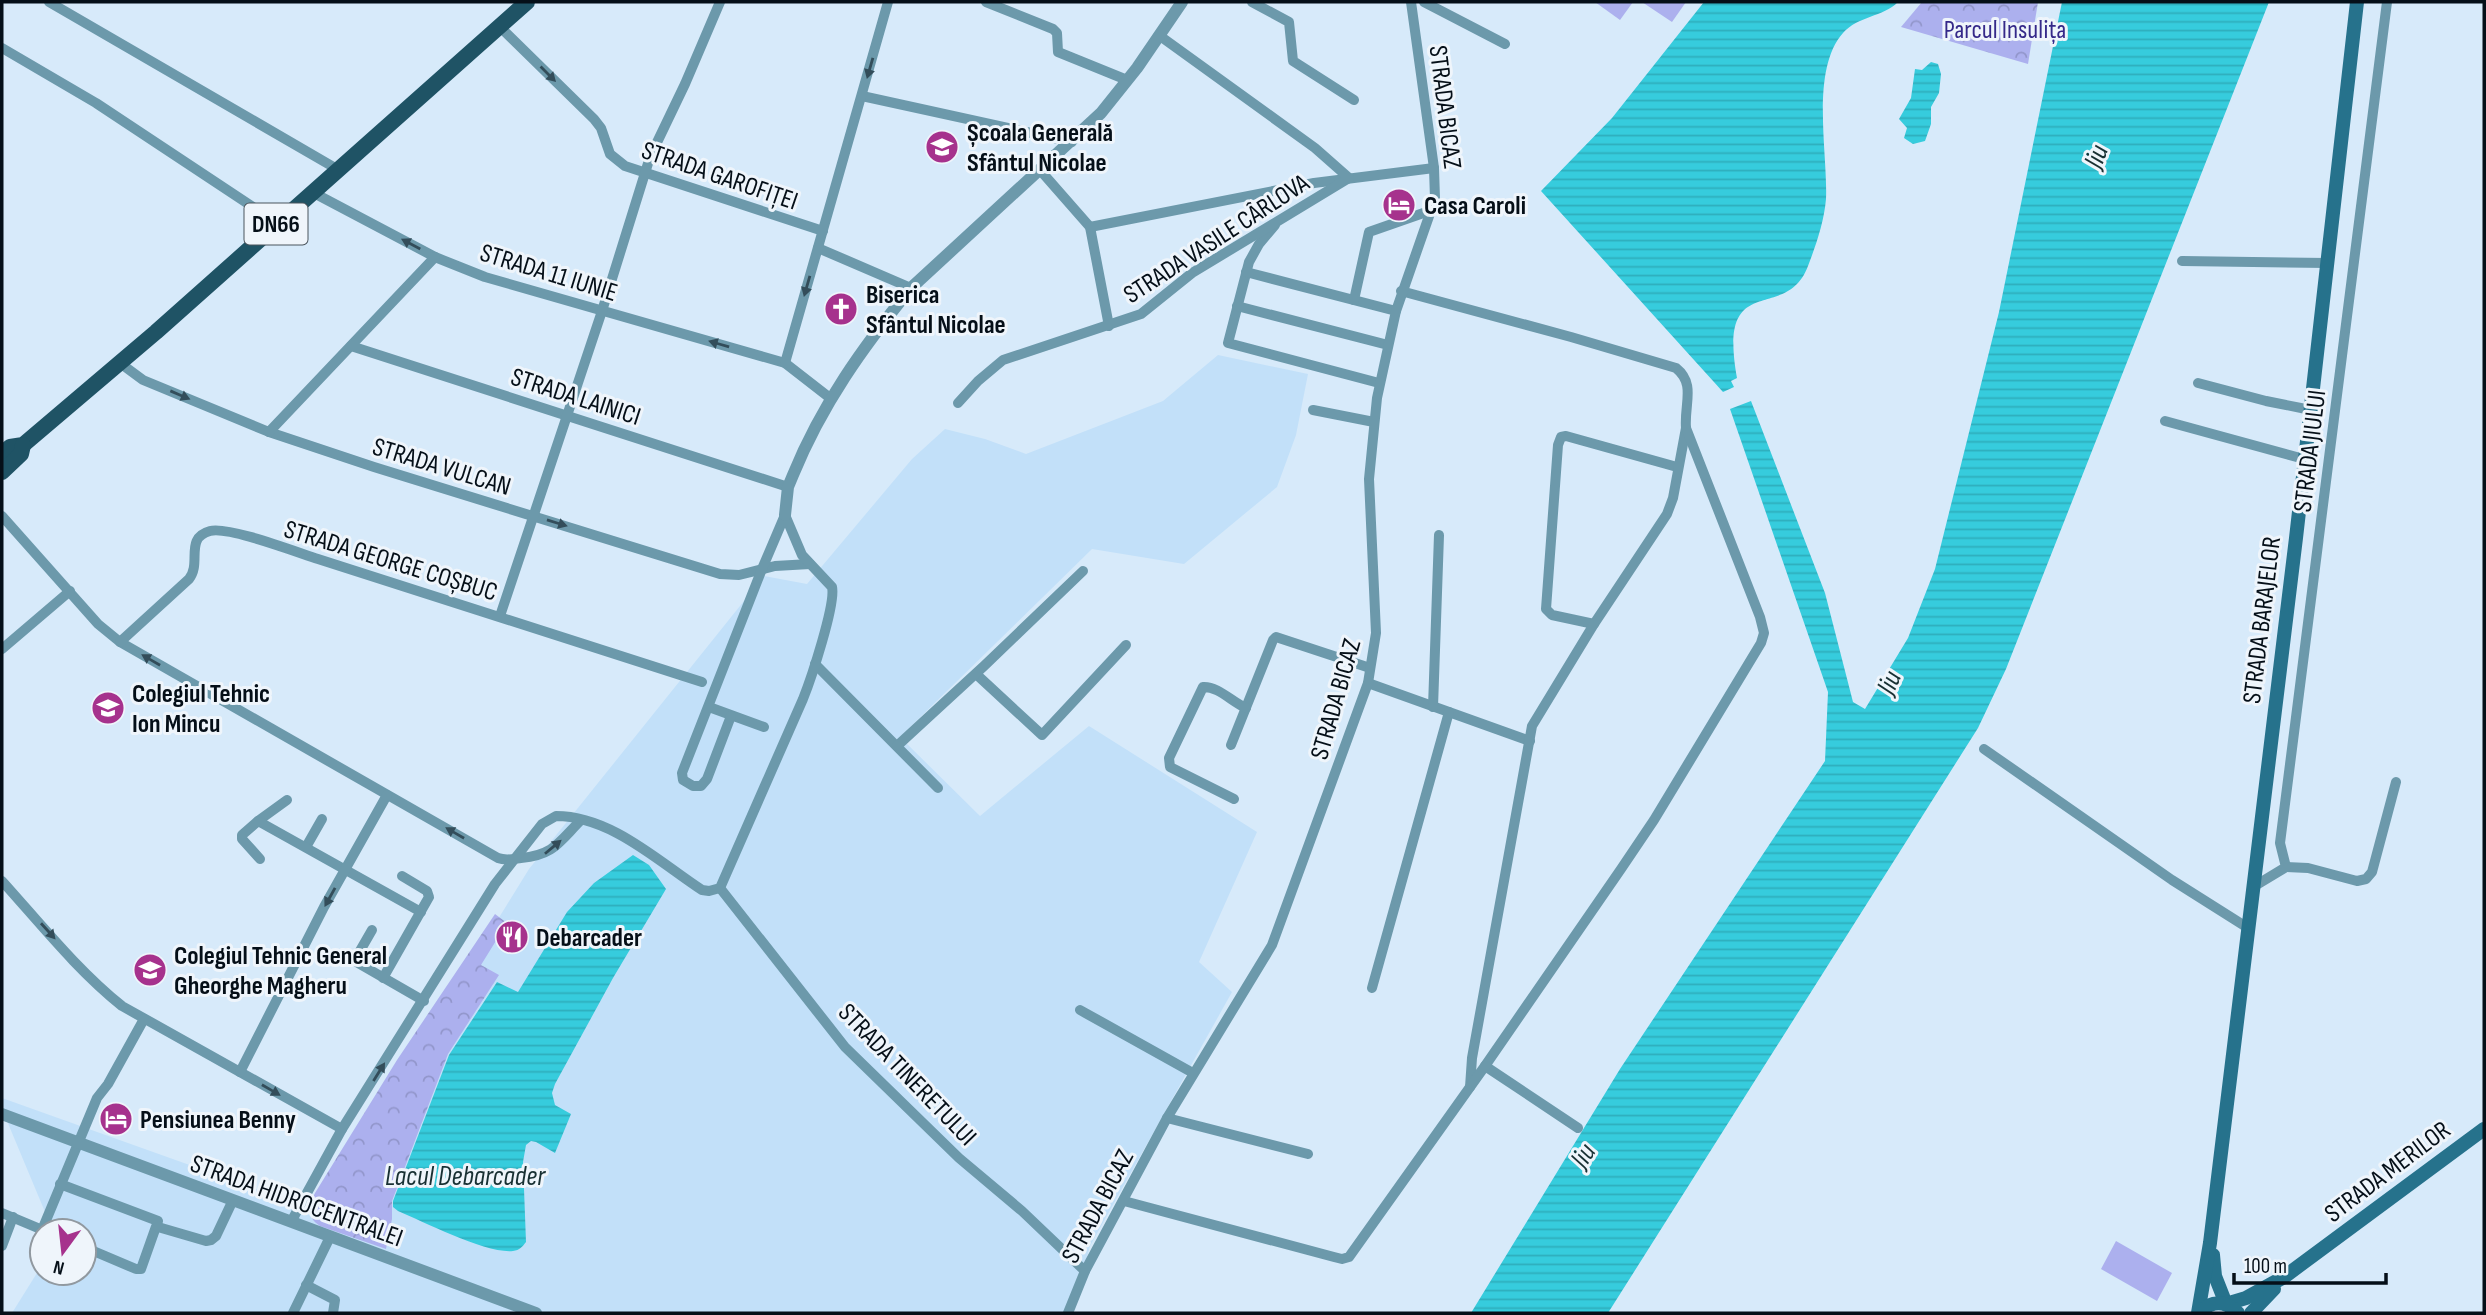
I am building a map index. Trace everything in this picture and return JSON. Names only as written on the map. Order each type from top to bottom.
[{"type":"main road","name":"DN66","points":[[2,454],[10,447],[23,444],[120,363],[527,2]]},
{"type":"main road","name":"STRADA BARAJELOR","points":[[2198,1313],[2210,1243],[2311,410],[2357,2]]},
{"type":"main road","points":[[2,472],[20,454],[23,444]]},
{"type":"main road","name":"STRADA MERILOR","points":[[2232,1309],[2284,1277],[2484,1129]]},
{"type":"main road","name":"STRADA BARAJELOR","points":[[2210,1243],[2215,1276],[2232,1309]]},
{"type":"main road","name":"STRADA MERILOR","points":[[2251,1313],[2284,1277]]},
{"type":"main road","name":"STRADA BARAJELOR","points":[[2198,1313],[2212,1303],[2232,1309]]},
{"type":"street","points":[[48,2],[337,169]]},
{"type":"street","points":[[500,616],[568,415],[645,173],[720,2]]},
{"type":"street","points":[[785,363],[888,2]]},
{"type":"street","points":[[986,2],[1053,29],[1057,33],[1058,51],[1127,80]]},
{"type":"street","points":[[731,716],[707,779],[701,786],[693,786],[683,780],[682,773],[785,516],[788,487],[830,398],[855,360],[911,288],[1101,113],[1160,36],[1182,2]]},
{"type":"street","points":[[1252,2],[1289,22],[1293,61],[1354,100]]},
{"type":"street","name":"STRADA BICAZ","points":[[1068,1313],[1085,1271],[1167,1118],[1267,954],[1280,928],[1368,683],[1376,633],[1369,479],[1374,422],[1396,311],[1435,199],[1434,168],[1411,2]]},
{"type":"street","points":[[1424,2],[1505,44]]},
{"type":"street","name":"STRADA JIULUI","points":[[2286,867],[2280,843],[2388,2]]},
{"type":"street","name":"STRADA GAROFIȚEI","points":[[499,26],[594,119],[601,128],[614,159],[645,173],[823,231]]},
{"type":"street","points":[[1160,36],[1315,148],[1349,178]]},
{"type":"street","points":[[2,48],[96,103],[277,223]]},
{"type":"street","points":[[862,96],[1072,142]]},
{"type":"street","points":[[1090,227],[1314,183],[1434,168]]},
{"type":"street","points":[[1040,170],[1090,227],[1109,326]]},
{"type":"street","name":"STRADA VASILE CÂRLOVA","points":[[958,402],[1003,360],[1141,314],[1192,273],[1349,178]]},
{"type":"street","name":"STRADA 11 IUNIE","points":[[312,192],[435,257],[485,277],[785,363],[830,398]]},
{"type":"street","points":[[1354,300],[1369,232],[1432,210]]},
{"type":"street","points":[[1282,217],[1259,244],[1246,272],[1228,343],[1380,383]]},
{"type":"street","points":[[818,248],[911,288]]},
{"type":"street","points":[[269,432],[435,257]]},
{"type":"street","points":[[2182,261],[2327,263]]},
{"type":"street","points":[[1246,272],[1396,311]]},
{"type":"street","points":[[1402,292],[1676,368],[1688,382],[1686,428],[1673,498],[1667,514],[1535,719],[1472,1059],[1470,1087]]},
{"type":"street","points":[[1237,306],[1388,345]]},
{"type":"street","name":"STRADA LAINICI","points":[[351,346],[788,487]]},
{"type":"street","name":"STRADA VULCAN","points":[[120,363],[142,380],[269,432],[720,574],[739,575],[762,569],[810,564]]},
{"type":"street","points":[[2198,383],[2311,410]]},
{"type":"street","points":[[1314,410],[1374,422]]},
{"type":"street","points":[[2165,421],[2304,459]]},
{"type":"street","points":[[1124,1201],[1342,1259],[1349,1256],[1485,1066],[1654,820],[1761,643],[1764,634],[1760,617],[1686,428]]},
{"type":"street","points":[[1594,624],[1552,615],[1546,609],[1560,437],[1566,436],[1678,467]]},
{"type":"street","points":[[2,516],[98,624],[120,642],[498,858],[505,860],[534,857],[552,850],[581,820]]},
{"type":"street","points":[[291,1222],[342,1129],[495,884],[549,818],[564,816],[616,833],[702,890],[720,888],[803,699],[815,664],[833,591],[828,581],[798,548],[785,516]]},
{"type":"street","name":"STRADA GEORGE COȘBUC","points":[[120,642],[190,579],[194,573],[195,543],[199,537],[214,530],[255,540],[500,616],[702,682]]},
{"type":"street","points":[[1433,707],[1439,535]]},
{"type":"street","points":[[897,746],[1083,571]]},
{"type":"street","points":[[2,649],[70,591]]},
{"type":"street","points":[[1231,746],[1276,637],[1370,668]]},
{"type":"street","points":[[976,674],[1042,735],[1126,645]]},
{"type":"street","points":[[815,664],[938,788]]},
{"type":"street","points":[[1368,683],[1530,741]]},
{"type":"street","points":[[1234,799],[1170,767],[1169,758],[1203,687],[1214,688],[1246,708]]},
{"type":"street","points":[[709,707],[764,727]]},
{"type":"street","points":[[1372,988],[1449,712]]},
{"type":"street","points":[[1984,749],[2172,880],[2248,928]]},
{"type":"street","points":[[2253,887],[2286,867],[2308,868],[2357,881],[2366,879],[2372,872],[2396,782]]},
{"type":"street","points":[[240,1072],[387,794]]},
{"type":"street","points":[[260,859],[242,839],[242,835],[287,800]]},
{"type":"street","points":[[306,847],[322,819]]},
{"type":"street","points":[[258,821],[421,912]]},
{"type":"street","points":[[383,978],[429,894],[402,876]]},
{"type":"street","points":[[2,881],[108,995],[144,1019],[342,1129]]},
{"type":"street","name":"STRADA TINERETULUI","points":[[720,888],[845,1047],[959,1158],[1022,1211],[1085,1271]]},
{"type":"street","points":[[372,930],[358,963],[424,1001]]},
{"type":"street","points":[[1080,1010],[1193,1073]]},
{"type":"street","points":[[48,1217],[97,1098],[108,1084],[144,1019]]},
{"type":"street","points":[[1485,1066],[1578,1128]]},
{"type":"street","name":"STRADA HIDROCENTRALEI","points":[[2,1114],[536,1313]]},
{"type":"street","points":[[1167,1118],[1308,1154]]},
{"type":"street","points":[[60,1184],[158,1221],[141,1269],[98,1253]]},
{"type":"street","points":[[158,1227],[211,1241],[233,1200]]},
{"type":"street","points":[[2,1213],[28,1224]]},
{"type":"street","points":[[2,1246],[13,1217]]},
{"type":"street","points":[[293,1313],[330,1237]]},
{"type":"street","points":[[306,1285],[335,1300],[333,1313]]},
{"type":"shaded area","points":[[1218,355],[1308,374],[1296,435],[1277,487],[1184,564],[1092,549],[900,737],[980,816],[1089,726],[1257,832],[1199,962],[1232,992],[1090,1246],[1072,1313],[12,1313],[28,1287],[98,1287],[98,1217],[47,1217],[2,1109],[2,1098],[318,1211],[529,869],[764,576],[807,584],[912,459],[945,429],[985,439],[1026,454],[1163,401]]},
{"type":"green space","points":[[1595,2],[1633,2],[1620,20]]},
{"type":"green space","points":[[1642,2],[1686,2],[1672,22]]},
{"type":"green space","name":"Parcul Insulița","points":[[1922,2],[2038,2],[2028,64],[1901,27]]},
{"type":"green space","points":[[495,914],[507,923],[481,965],[499,975],[448,1054],[392,1201],[392,1219],[386,1249],[320,1226],[310,1215],[315,1193],[397,1060]]},
{"type":"green space","points":[[2116,1241],[2172,1273],[2157,1301],[2101,1269]]},
{"type":"water","points":[[1704,2],[1898,2],[1885,11],[1849,27],[1833,49],[1824,90],[1826,199],[1817,242],[1798,283],[1785,293],[1745,309],[1737,322],[1733,344],[1737,378],[1731,381],[1734,387],[1723,392],[1541,191],[1612,118]]},
{"type":"water","name":"Jiu","points":[[2062,2],[2269,2],[2006,669],[1978,728],[1608,1313],[1471,1313],[1620,1069],[1825,761],[1828,692],[1730,409],[1751,401],[1825,593],[1853,702],[1865,709],[1908,638],[1935,569],[1999,312]]},
{"type":"water","points":[[1931,62],[1938,64],[1941,74],[1939,93],[1931,107],[1931,124],[1925,141],[1913,144],[1904,138],[1907,128],[1899,119],[1911,98],[1915,69],[1922,70]]},
{"type":"water","name":"Lacul Debarcader","points":[[633,855],[649,865],[666,889],[555,1084],[552,1093],[555,1105],[571,1114],[555,1153],[536,1142],[531,1141],[526,1145],[523,1162],[526,1242],[513,1251],[488,1248],[398,1211],[393,1207],[393,1201],[449,1055],[497,982],[518,992],[567,912],[594,883]]},
{"type":"place","name":"Școala Generală Sfântul Nicolae","points":[[942,147]]},
{"type":"place","name":"Casa Caroli","points":[[1399,205]]},
{"type":"place","name":"Biserica Sfântul Nicolae","points":[[841,309]]},
{"type":"place","name":"Colegiul Tehnic Ion Mincu","points":[[108,708]]},
{"type":"place","name":"Debarcader","points":[[512,937]]},
{"type":"place","name":"Colegiul Tehnic General Gheorghe Magheru","points":[[150,970]]},
{"type":"place","name":"Pensiunea Benny","points":[[116,1119]]}]
